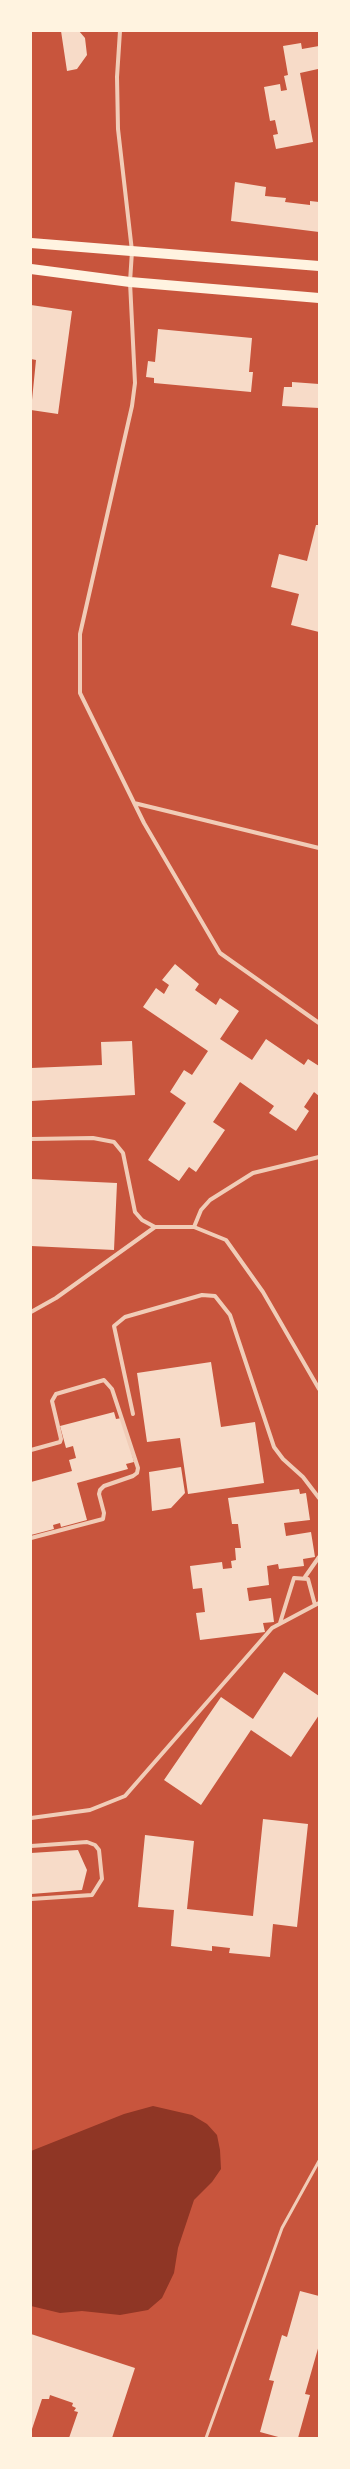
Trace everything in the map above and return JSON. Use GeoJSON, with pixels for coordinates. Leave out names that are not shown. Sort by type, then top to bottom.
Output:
{"type":"FeatureCollection","features":[{"type":"Feature","properties":{"kind":"main road"},"geometry":{"type":"LineString","coordinates":[[31,243],[319,266]]}},
{"type":"Feature","properties":{"kind":"main road"},"geometry":{"type":"LineString","coordinates":[[31,269],[130,282],[319,298]]}},
{"type":"Feature","properties":{"kind":"street"},"geometry":{"type":"LineString","coordinates":[[120,31],[117,77],[118,129],[132,251],[130,282],[135,383],[133,399],[80,634],[80,693],[134,803],[220,953],[319,1023]]}},
{"type":"Feature","properties":{"kind":"street"},"geometry":{"type":"LineString","coordinates":[[134,803],[319,848]]}},
{"type":"Feature","properties":{"kind":"street"},"geometry":{"type":"LineString","coordinates":[[31,1139],[93,1138],[114,1142],[123,1153],[135,1212],[142,1220],[155,1227],[194,1228],[226,1240],[263,1292],[319,1389]]}},
{"type":"Feature","properties":{"kind":"street"},"geometry":{"type":"LineString","coordinates":[[194,1228],[201,1210],[210,1200],[254,1173],[319,1157]]}},
{"type":"Feature","properties":{"kind":"street"},"geometry":{"type":"LineString","coordinates":[[31,1312],[56,1298],[155,1227]]}},
{"type":"Feature","properties":{"kind":"street"},"geometry":{"type":"LineString","coordinates":[[133,1414],[114,1326],[125,1317],[202,1295],[215,1296],[230,1314],[274,1447],[283,1460],[303,1478],[319,1498]]}},
{"type":"Feature","properties":{"kind":"street"},"geometry":{"type":"LineString","coordinates":[[31,1450],[60,1442],[61,1439],[52,1401],[56,1394],[104,1380],[112,1389],[138,1468],[137,1473],[133,1476],[104,1486],[100,1490],[99,1494],[104,1513],[103,1519],[31,1538]]}},
{"type":"Feature","properties":{"kind":"street"},"geometry":{"type":"LineString","coordinates":[[305,1577],[319,1557]]}},
{"type":"Feature","properties":{"kind":"street"},"geometry":{"type":"LineString","coordinates":[[280,1623],[292,1581],[297,1577],[305,1577]]}},
{"type":"Feature","properties":{"kind":"street"},"geometry":{"type":"LineString","coordinates":[[31,1818],[90,1810],[125,1796],[272,1628],[317,1604],[310,1585],[305,1577]]}},
{"type":"Feature","properties":{"kind":"street"},"geometry":{"type":"LineString","coordinates":[[31,1846],[87,1842],[94,1845],[99,1850],[102,1879],[97,1890],[92,1895],[31,1899]]}},
{"type":"Feature","properties":{"kind":"lane"},"geometry":{"type":"LineString","coordinates":[[206,2438],[282,2228],[319,2161]]}},
{"type":"Feature","properties":{"kind":"shaded area"},"geometry":{"type":"Polygon","coordinates":[[[153,2106],[192,2115],[207,2124],[217,2135],[220,2150],[221,2169],[212,2182],[194,2200],[178,2248],[174,2273],[162,2298],[148,2310],[120,2315],[82,2311],[60,2313],[31,2306],[31,2151],[124,2114],[153,2106]]]}},
{"type":"Feature","properties":{"kind":"building"},"geometry":{"type":"Polygon","coordinates":[[[61,31],[79,31],[85,38],[87,55],[77,69],[67,71],[61,31]]]}},
{"type":"Feature","properties":{"kind":"building"},"geometry":{"type":"Polygon","coordinates":[[[301,43],[302,49],[319,46],[319,73],[318,69],[300,73],[313,142],[276,149],[273,135],[278,134],[275,120],[270,121],[264,87],[280,84],[281,91],[287,90],[284,76],[288,75],[283,46],[301,43]]]}},
{"type":"Feature","properties":{"kind":"building"},"geometry":{"type":"Polygon","coordinates":[[[235,182],[266,187],[265,196],[286,198],[285,202],[310,205],[310,201],[319,202],[319,232],[231,221],[235,182]]]}},
{"type":"Feature","properties":{"kind":"building"},"geometry":{"type":"Polygon","coordinates":[[[31,305],[72,311],[58,414],[31,410],[36,360],[31,359],[31,305]]]}},
{"type":"Feature","properties":{"kind":"building"},"geometry":{"type":"Polygon","coordinates":[[[158,329],[252,338],[249,372],[253,372],[251,392],[154,383],[154,378],[146,377],[148,361],[155,362],[158,329]]]}},
{"type":"Feature","properties":{"kind":"building"},"geometry":{"type":"Polygon","coordinates":[[[292,382],[319,384],[319,408],[282,406],[284,387],[292,387],[292,382]]]}},
{"type":"Feature","properties":{"kind":"building"},"geometry":{"type":"Polygon","coordinates":[[[316,525],[319,525],[319,632],[291,625],[299,594],[271,587],[279,554],[307,561],[316,525]]]}},
{"type":"Feature","properties":{"kind":"building"},"geometry":{"type":"Polygon","coordinates":[[[175,964],[199,984],[195,990],[216,1005],[220,998],[239,1011],[220,1039],[252,1060],[266,1039],[304,1065],[308,1059],[319,1066],[319,1096],[314,1092],[304,1107],[309,1111],[296,1131],[269,1113],[274,1106],[240,1082],[213,1122],[225,1130],[196,1172],[189,1167],[179,1181],[148,1160],[186,1103],[170,1092],[184,1070],[192,1075],[208,1051],[143,1007],[156,988],[164,994],[169,985],[162,980],[175,964]]]}},
{"type":"Feature","properties":{"kind":"building"},"geometry":{"type":"Polygon","coordinates":[[[132,1041],[135,1095],[31,1101],[31,1068],[102,1065],[101,1042],[132,1041]]]}},
{"type":"Feature","properties":{"kind":"building"},"geometry":{"type":"Polygon","coordinates":[[[31,1179],[117,1183],[114,1250],[31,1246],[31,1179]]]}},
{"type":"Feature","properties":{"kind":"building"},"geometry":{"type":"Polygon","coordinates":[[[211,1362],[221,1427],[255,1422],[264,1483],[188,1494],[180,1438],[147,1442],[137,1373],[211,1362]]]}},
{"type":"Feature","properties":{"kind":"building"},"geometry":{"type":"Polygon","coordinates":[[[114,1412],[116,1419],[122,1418],[134,1462],[126,1464],[128,1469],[77,1483],[87,1520],[61,1527],[60,1523],[53,1525],[54,1529],[31,1535],[31,1482],[72,1471],[69,1460],[76,1458],[73,1446],[66,1448],[60,1426],[114,1412]]]}},
{"type":"Feature","properties":{"kind":"building"},"geometry":{"type":"Polygon","coordinates":[[[181,1467],[185,1493],[171,1508],[152,1511],[149,1472],[181,1467]]]}},
{"type":"Feature","properties":{"kind":"building"},"geometry":{"type":"Polygon","coordinates":[[[299,1489],[300,1494],[306,1493],[310,1520],[284,1523],[286,1536],[311,1532],[315,1557],[303,1559],[304,1566],[279,1569],[278,1564],[267,1566],[269,1585],[247,1588],[249,1601],[271,1598],[274,1622],[263,1623],[265,1632],[200,1640],[196,1613],[205,1612],[202,1588],[193,1589],[190,1566],[222,1562],[223,1569],[232,1568],[231,1561],[236,1560],[235,1548],[241,1548],[238,1524],[232,1524],[228,1498],[299,1489]]]}},
{"type":"Feature","properties":{"kind":"building"},"geometry":{"type":"Polygon","coordinates":[[[284,1672],[319,1696],[319,1715],[291,1757],[251,1730],[201,1805],[164,1780],[221,1697],[253,1719],[284,1672]]]}},
{"type":"Feature","properties":{"kind":"building"},"geometry":{"type":"Polygon","coordinates":[[[263,1819],[308,1824],[297,1927],[273,1924],[270,1957],[229,1953],[230,1948],[212,1946],[212,1951],[171,1946],[174,1910],[138,1907],[145,1835],[194,1841],[187,1909],[253,1916],[263,1819]]]}},
{"type":"Feature","properties":{"kind":"building"},"geometry":{"type":"Polygon","coordinates":[[[78,1850],[87,1870],[82,1890],[31,1894],[31,1853],[78,1850]]]}},
{"type":"Feature","properties":{"kind":"building"},"geometry":{"type":"Polygon","coordinates":[[[300,2291],[319,2296],[319,2345],[305,2394],[310,2395],[298,2438],[282,2438],[260,2432],[274,2381],[269,2380],[282,2335],[287,2337],[300,2291]]]}},
{"type":"Feature","properties":{"kind":"building"},"geometry":{"type":"Polygon","coordinates":[[[31,2334],[135,2368],[112,2438],[69,2438],[78,2412],[74,2411],[76,2408],[72,2406],[73,2403],[50,2395],[49,2399],[42,2399],[31,2432],[31,2334]]]}}]}
